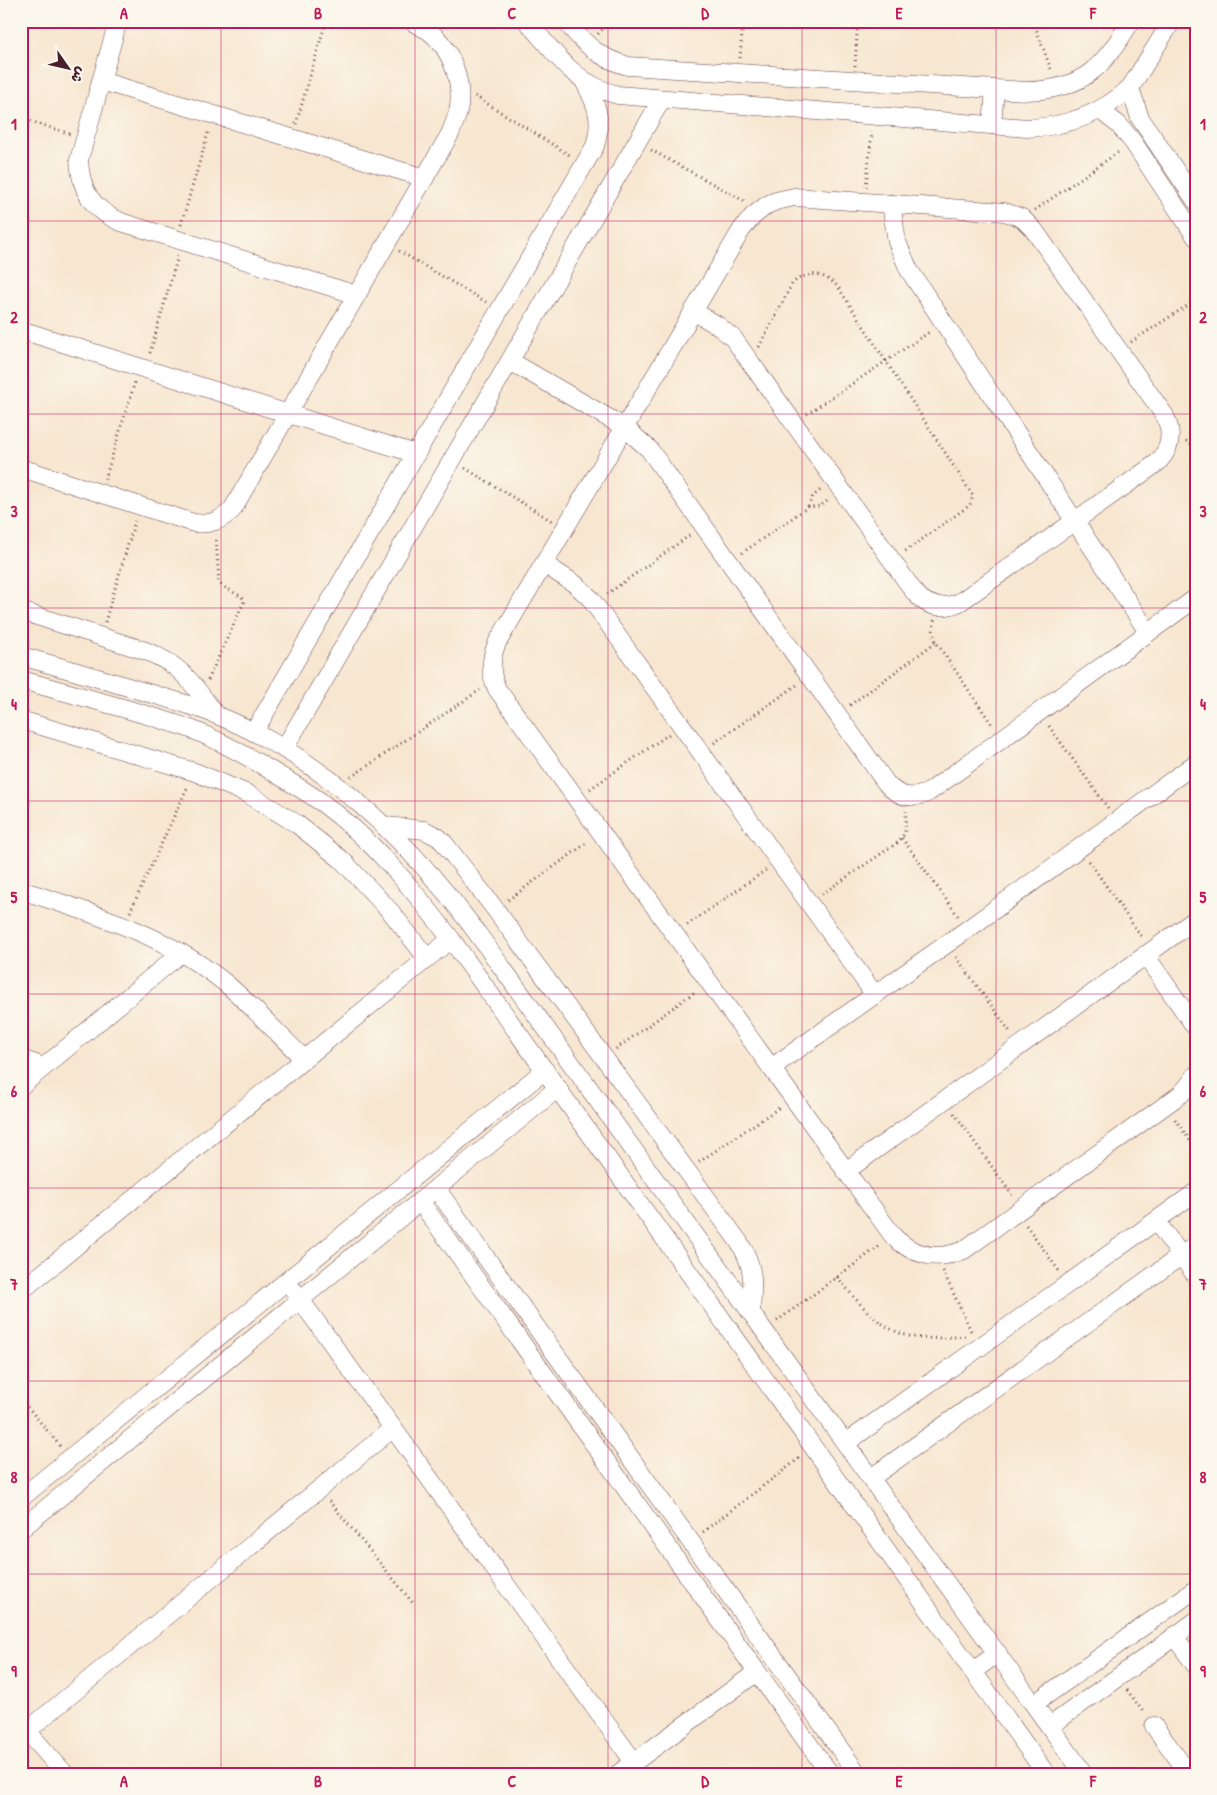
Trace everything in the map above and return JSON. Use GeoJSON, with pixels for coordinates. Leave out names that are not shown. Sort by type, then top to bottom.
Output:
{"type":"FeatureCollection","features":[{"type":"Feature","properties":{"kind":"street"},"geometry":{"type":"LineString","coordinates":[[118,21],[79,160],[80,176],[85,192],[94,205],[106,216],[121,222],[357,295]]}},
{"type":"Feature","properties":{"kind":"street"},"geometry":{"type":"LineString","coordinates":[[21,468],[194,523],[215,522],[224,518],[232,510],[450,134],[458,111],[459,86],[454,66],[444,47],[430,32],[412,21]]}},
{"type":"Feature","properties":{"kind":"street"},"geometry":{"type":"LineString","coordinates":[[527,21],[565,64],[584,81],[606,92],[618,95],[1027,128],[1072,122],[1100,110],[1130,88],[1172,21]]}},
{"type":"Feature","properties":{"kind":"street"},"geometry":{"type":"LineString","coordinates":[[565,21],[587,46],[599,55],[613,62],[628,66],[995,90],[1042,91],[1058,88],[1089,74],[1114,50],[1131,21]]}},
{"type":"Feature","properties":{"kind":"street"},"geometry":{"type":"LineString","coordinates":[[102,81],[425,178]]}},
{"type":"Feature","properties":{"kind":"street"},"geometry":{"type":"LineString","coordinates":[[254,732],[595,146],[599,123],[598,111],[584,81]]}},
{"type":"Feature","properties":{"kind":"street"},"geometry":{"type":"LineString","coordinates":[[1130,88],[1140,118],[1196,201]]}},
{"type":"Feature","properties":{"kind":"street"},"geometry":{"type":"LineString","coordinates":[[992,125],[995,90]]}},
{"type":"Feature","properties":{"kind":"street"},"geometry":{"type":"LineString","coordinates":[[284,749],[662,99]]}},
{"type":"Feature","properties":{"kind":"street"},"geometry":{"type":"LineString","coordinates":[[1100,110],[1119,126],[1133,142],[1196,237]]}},
{"type":"Feature","properties":{"kind":"street"},"geometry":{"type":"LineString","coordinates":[[693,311],[726,331],[733,338],[920,599],[935,606],[952,606],[960,602],[1157,463],[1163,458],[1169,445],[1170,430],[1165,416],[1034,230],[1022,218],[1005,212],[794,197],[776,201],[760,210],[742,229],[693,311],[624,427],[494,650],[491,666],[497,689],[894,1236],[900,1243],[917,1253],[936,1256],[964,1250],[1181,1094],[1196,1075]]}},
{"type":"Feature","properties":{"kind":"street"},"geometry":{"type":"LineString","coordinates":[[891,204],[897,242],[904,261],[1148,632]]}},
{"type":"Feature","properties":{"kind":"street"},"geometry":{"type":"LineString","coordinates":[[21,330],[416,454]]}},
{"type":"Feature","properties":{"kind":"street"},"geometry":{"type":"LineString","coordinates":[[510,361],[624,427],[649,449],[886,783],[898,794],[906,796],[922,795],[929,792],[1196,598]]}},
{"type":"Feature","properties":{"kind":"street"},"geometry":{"type":"LineString","coordinates":[[544,564],[581,588],[594,603],[875,995]]}},
{"type":"Feature","properties":{"kind":"street"},"geometry":{"type":"LineString","coordinates":[[21,611],[101,636],[162,658],[178,668],[216,714]]}},
{"type":"Feature","properties":{"kind":"street"},"geometry":{"type":"LineString","coordinates":[[21,656],[195,707],[216,714],[254,732],[284,749],[338,786],[386,826],[408,848],[449,895],[515,985],[1084,1774]]}},
{"type":"Feature","properties":{"kind":"street"},"geometry":{"type":"LineString","coordinates":[[21,680],[186,728],[231,747],[322,803],[370,844],[409,886],[451,939],[1046,1774]]}},
{"type":"Feature","properties":{"kind":"street"},"geometry":{"type":"LineString","coordinates":[[21,720],[195,772],[248,794],[297,824],[342,860],[391,912],[427,958]]}},
{"type":"Feature","properties":{"kind":"street"},"geometry":{"type":"LineString","coordinates":[[771,1068],[968,929],[1196,763]]}},
{"type":"Feature","properties":{"kind":"street"},"geometry":{"type":"LineString","coordinates":[[386,826],[416,828],[438,837],[495,909],[745,1251],[754,1281],[751,1311]]}},
{"type":"Feature","properties":{"kind":"street"},"geometry":{"type":"LineString","coordinates":[[21,890],[124,924],[181,953],[231,988],[304,1059]]}},
{"type":"Feature","properties":{"kind":"street"},"geometry":{"type":"LineString","coordinates":[[846,1171],[1196,919]]}},
{"type":"Feature","properties":{"kind":"street"},"geometry":{"type":"LineString","coordinates":[[21,1292],[451,939]]}},
{"type":"Feature","properties":{"kind":"street"},"geometry":{"type":"LineString","coordinates":[[21,1086],[181,953]]}},
{"type":"Feature","properties":{"kind":"street"},"geometry":{"type":"LineString","coordinates":[[1148,953],[1196,1028]]}},
{"type":"Feature","properties":{"kind":"street"},"geometry":{"type":"LineString","coordinates":[[494,1000],[515,985]]}},
{"type":"Feature","properties":{"kind":"street"},"geometry":{"type":"LineString","coordinates":[[21,1059],[44,1066]]}},
{"type":"Feature","properties":{"kind":"street"},"geometry":{"type":"LineString","coordinates":[[21,1498],[545,1070]]}},
{"type":"Feature","properties":{"kind":"street"},"geometry":{"type":"LineString","coordinates":[[21,1528],[558,1088]]}},
{"type":"Feature","properties":{"kind":"street"},"geometry":{"type":"LineString","coordinates":[[436,1188],[858,1774]]}},
{"type":"Feature","properties":{"kind":"street"},"geometry":{"type":"LineString","coordinates":[[846,1443],[1196,1192]]}},
{"type":"Feature","properties":{"kind":"street"},"geometry":{"type":"LineString","coordinates":[[420,1202],[830,1774]]}},
{"type":"Feature","properties":{"kind":"street"},"geometry":{"type":"LineString","coordinates":[[1156,1220],[1196,1276]]}},
{"type":"Feature","properties":{"kind":"street"},"geometry":{"type":"LineString","coordinates":[[871,1478],[1196,1245]]}},
{"type":"Feature","properties":{"kind":"street"},"geometry":{"type":"LineString","coordinates":[[287,1281],[634,1762]]}},
{"type":"Feature","properties":{"kind":"street"},"geometry":{"type":"LineString","coordinates":[[65,1774],[24,1733],[393,1428]]}},
{"type":"Feature","properties":{"kind":"street"},"geometry":{"type":"LineString","coordinates":[[1034,1704],[1196,1589]]}},
{"type":"Feature","properties":{"kind":"street"},"geometry":{"type":"LineString","coordinates":[[1050,1726],[1196,1621]]}},
{"type":"Feature","properties":{"kind":"street"},"geometry":{"type":"LineString","coordinates":[[1174,1636],[1196,1666]]}},
{"type":"Feature","properties":{"kind":"street"},"geometry":{"type":"LineString","coordinates":[[973,1671],[998,1653]]}},
{"type":"Feature","properties":{"kind":"street"},"geometry":{"type":"LineString","coordinates":[[618,1774],[757,1672]]}},
{"type":"Feature","properties":{"kind":"street"},"geometry":{"type":"LineString","coordinates":[[1154,1726],[1189,1774]]}},
{"type":"Feature","properties":{"kind":"path"},"geometry":{"type":"LineString","coordinates":[[292,138],[326,21]]}},
{"type":"Feature","properties":{"kind":"path"},"geometry":{"type":"LineString","coordinates":[[739,72],[743,21]]}},
{"type":"Feature","properties":{"kind":"path"},"geometry":{"type":"LineString","coordinates":[[854,80],[858,21]]}},
{"type":"Feature","properties":{"kind":"path"},"geometry":{"type":"LineString","coordinates":[[1032,21],[1058,88]]}},
{"type":"Feature","properties":{"kind":"path"},"geometry":{"type":"LineString","coordinates":[[459,86],[584,164]]}},
{"type":"Feature","properties":{"kind":"path"},"geometry":{"type":"LineString","coordinates":[[101,493],[142,368],[180,240],[213,115]]}},
{"type":"Feature","properties":{"kind":"path"},"geometry":{"type":"LineString","coordinates":[[865,202],[874,116]]}},
{"type":"Feature","properties":{"kind":"path"},"geometry":{"type":"LineString","coordinates":[[21,118],[85,138]]}},
{"type":"Feature","properties":{"kind":"path"},"geometry":{"type":"LineString","coordinates":[[637,142],[760,210]]}},
{"type":"Feature","properties":{"kind":"path"},"geometry":{"type":"LineString","coordinates":[[1022,218],[1133,142]]}},
{"type":"Feature","properties":{"kind":"path"},"geometry":{"type":"LineString","coordinates":[[387,244],[500,310]]}},
{"type":"Feature","properties":{"kind":"path"},"geometry":{"type":"LineString","coordinates":[[751,363],[792,284],[799,277],[807,274],[824,276],[838,288],[973,496],[970,505],[892,560]]}},
{"type":"Feature","properties":{"kind":"path"},"geometry":{"type":"LineString","coordinates":[[1118,350],[1196,300]]}},
{"type":"Feature","properties":{"kind":"path"},"geometry":{"type":"LineString","coordinates":[[794,423],[944,323]]}},
{"type":"Feature","properties":{"kind":"path"},"geometry":{"type":"LineString","coordinates":[[452,460],[565,528]]}},
{"type":"Feature","properties":{"kind":"path"},"geometry":{"type":"LineString","coordinates":[[808,507],[813,496],[839,486]]}},
{"type":"Feature","properties":{"kind":"path"},"geometry":{"type":"LineString","coordinates":[[729,562],[808,507],[820,506],[839,486]]}},
{"type":"Feature","properties":{"kind":"path"},"geometry":{"type":"LineString","coordinates":[[101,636],[140,506]]}},
{"type":"Feature","properties":{"kind":"path"},"geometry":{"type":"LineString","coordinates":[[201,695],[244,602],[242,598],[222,586],[219,582],[215,522]]}},
{"type":"Feature","properties":{"kind":"path"},"geometry":{"type":"LineString","coordinates":[[594,603],[703,525]]}},
{"type":"Feature","properties":{"kind":"path"},"geometry":{"type":"LineString","coordinates":[[935,606],[933,632],[936,642],[1001,739]]}},
{"type":"Feature","properties":{"kind":"path"},"geometry":{"type":"LineString","coordinates":[[837,714],[936,642]]}},
{"type":"Feature","properties":{"kind":"path"},"geometry":{"type":"LineString","coordinates":[[701,752],[810,677]]}},
{"type":"Feature","properties":{"kind":"path"},"geometry":{"type":"LineString","coordinates":[[338,786],[494,682]]}},
{"type":"Feature","properties":{"kind":"path"},"geometry":{"type":"LineString","coordinates":[[1039,712],[1117,820]]}},
{"type":"Feature","properties":{"kind":"path"},"geometry":{"type":"LineString","coordinates":[[576,799],[681,724]]}},
{"type":"Feature","properties":{"kind":"path"},"geometry":{"type":"LineString","coordinates":[[124,924],[195,772]]}},
{"type":"Feature","properties":{"kind":"path"},"geometry":{"type":"LineString","coordinates":[[809,903],[902,838],[906,828],[906,796]]}},
{"type":"Feature","properties":{"kind":"path"},"geometry":{"type":"LineString","coordinates":[[495,909],[601,833]]}},
{"type":"Feature","properties":{"kind":"path"},"geometry":{"type":"LineString","coordinates":[[902,838],[968,929]]}},
{"type":"Feature","properties":{"kind":"path"},"geometry":{"type":"LineString","coordinates":[[1079,848],[1148,953]]}},
{"type":"Feature","properties":{"kind":"path"},"geometry":{"type":"LineString","coordinates":[[674,934],[779,861]]}},
{"type":"Feature","properties":{"kind":"path"},"geometry":{"type":"LineString","coordinates":[[947,944],[1020,1045]]}},
{"type":"Feature","properties":{"kind":"path"},"geometry":{"type":"LineString","coordinates":[[603,1058],[709,982]]}},
{"type":"Feature","properties":{"kind":"path"},"geometry":{"type":"LineString","coordinates":[[687,1170],[793,1098]]}},
{"type":"Feature","properties":{"kind":"path"},"geometry":{"type":"LineString","coordinates":[[944,1100],[1068,1284]]}},
{"type":"Feature","properties":{"kind":"path"},"geometry":{"type":"LineString","coordinates":[[1165,1105],[1196,1149]]}},
{"type":"Feature","properties":{"kind":"path"},"geometry":{"type":"LineString","coordinates":[[764,1330],[894,1236]]}},
{"type":"Feature","properties":{"kind":"path"},"geometry":{"type":"LineString","coordinates":[[837,1277],[875,1320],[898,1333],[923,1338],[973,1335],[936,1256]]}},
{"type":"Feature","properties":{"kind":"path"},"geometry":{"type":"LineString","coordinates":[[21,1399],[70,1458]]}},
{"type":"Feature","properties":{"kind":"path"},"geometry":{"type":"LineString","coordinates":[[690,1541],[813,1447]]}},
{"type":"Feature","properties":{"kind":"path"},"geometry":{"type":"LineString","coordinates":[[319,1489],[412,1603]]}},
{"type":"Feature","properties":{"kind":"path"},"geometry":{"type":"LineString","coordinates":[[1118,1677],[1154,1726]]}}]}
